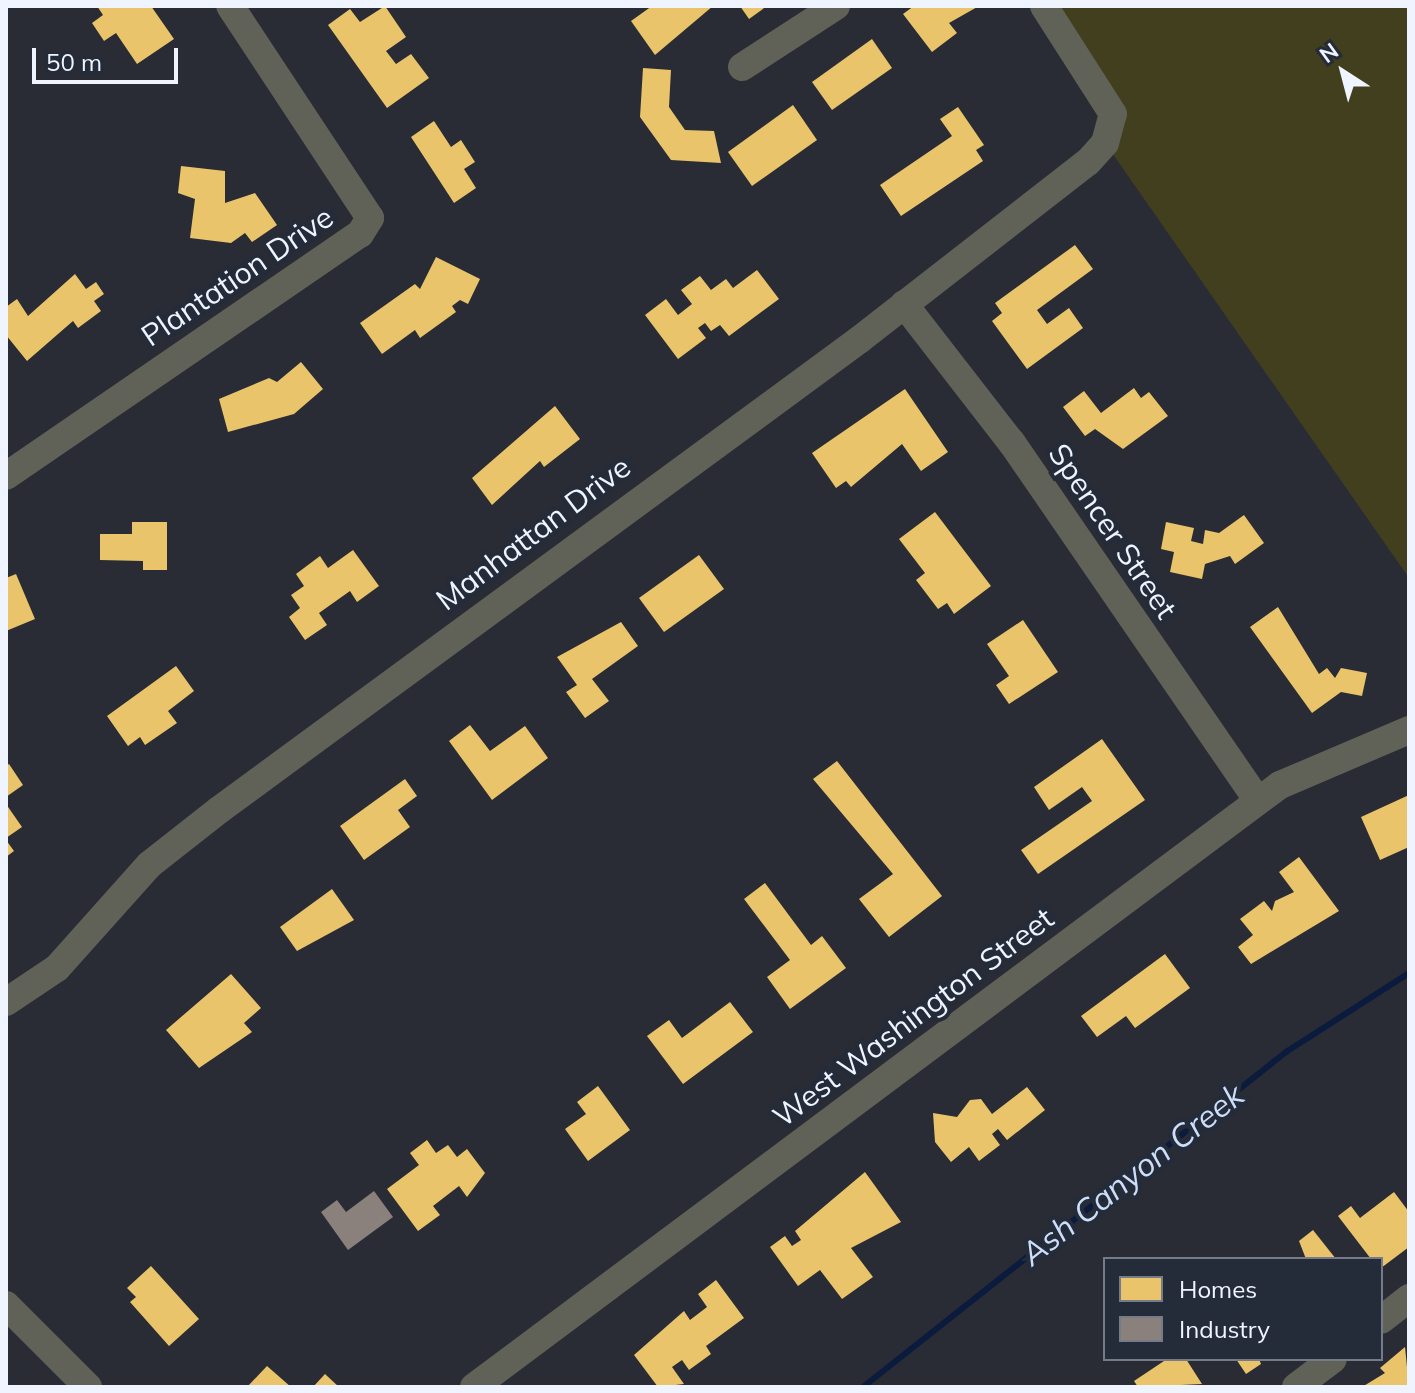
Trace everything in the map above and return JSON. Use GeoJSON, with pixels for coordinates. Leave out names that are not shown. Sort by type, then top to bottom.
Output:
{"type":"FeatureCollection","features":[{"type":"Feature","properties":{"kind":"street","name":"Plantation Drive"},"geometry":{"type":"LineString","coordinates":[[6,476],[360,234],[370,218],[230,6]]}},
{"type":"Feature","properties":{"kind":"street"},"geometry":{"type":"LineString","coordinates":[[742,67],[836,6]]}},
{"type":"Feature","properties":{"kind":"street","name":"Manhattan Drive"},"geometry":{"type":"LineString","coordinates":[[6,1002],[57,968],[149,865],[904,304],[1088,162],[1111,131],[1102,89],[1044,6]]}},
{"type":"Feature","properties":{"kind":"street","name":"Spencer Street"},"geometry":{"type":"LineString","coordinates":[[904,304],[1012,443],[1258,801]]}},
{"type":"Feature","properties":{"kind":"street","name":"West Washington Street"},"geometry":{"type":"LineString","coordinates":[[474,1387],[1258,801],[1409,730]]}},
{"type":"Feature","properties":{"kind":"street"},"geometry":{"type":"LineString","coordinates":[[1383,1318],[1409,1298]]}},
{"type":"Feature","properties":{"kind":"street"},"geometry":{"type":"LineString","coordinates":[[6,1305],[88,1387]]}},
{"type":"Feature","properties":{"kind":"street"},"geometry":{"type":"LineString","coordinates":[[1296,1387],[1330,1361]]}},
{"type":"Feature","properties":{"kind":"shaded area"},"geometry":{"type":"Polygon","coordinates":[[[1061,6],[1409,6],[1409,578],[1105,143],[1102,89],[1061,6]]]}},
{"type":"Feature","properties":{"kind":"building: Homes"},"geometry":{"type":"Polygon","coordinates":[[[97,6],[151,6],[174,39],[137,64],[116,33],[104,41],[92,23],[103,15],[97,6]]]}},
{"type":"Feature","properties":{"kind":"building: Homes"},"geometry":{"type":"Polygon","coordinates":[[[385,6],[406,37],[386,51],[396,64],[411,54],[429,78],[387,108],[328,25],[350,9],[360,22],[385,6]]]}},
{"type":"Feature","properties":{"kind":"building: Homes"},"geometry":{"type":"Polygon","coordinates":[[[652,6],[713,6],[655,55],[631,21],[652,6]]]}},
{"type":"Feature","properties":{"kind":"building: Homes"},"geometry":{"type":"Polygon","coordinates":[[[740,6],[767,6],[749,19],[740,6]]]}},
{"type":"Feature","properties":{"kind":"building: Homes"},"geometry":{"type":"Polygon","coordinates":[[[914,6],[979,6],[949,23],[957,33],[932,52],[903,14],[914,6]]]}},
{"type":"Feature","properties":{"kind":"building: Homes"},"geometry":{"type":"Polygon","coordinates":[[[872,39],[892,68],[832,110],[812,82],[872,39]]]}},
{"type":"Feature","properties":{"kind":"building: Homes"},"geometry":{"type":"Polygon","coordinates":[[[643,68],[671,70],[669,107],[685,130],[714,131],[721,163],[671,160],[640,117],[643,68]]]}},
{"type":"Feature","properties":{"kind":"building: Homes"},"geometry":{"type":"Polygon","coordinates":[[[793,105],[817,140],[752,186],[728,152],[793,105]]]}},
{"type":"Feature","properties":{"kind":"building: Homes"},"geometry":{"type":"Polygon","coordinates":[[[958,107],[984,145],[976,150],[983,161],[901,216],[880,185],[952,136],[940,119],[958,107]]]}},
{"type":"Feature","properties":{"kind":"building: Homes"},"geometry":{"type":"Polygon","coordinates":[[[434,121],[451,147],[461,140],[475,162],[464,169],[476,188],[454,203],[411,137],[434,121]]]}},
{"type":"Feature","properties":{"kind":"building: Homes"},"geometry":{"type":"Polygon","coordinates":[[[181,166],[225,171],[225,203],[255,193],[277,225],[252,242],[245,233],[231,243],[190,238],[195,199],[178,193],[181,166]]]}},
{"type":"Feature","properties":{"kind":"building: Homes"},"geometry":{"type":"Polygon","coordinates":[[[1075,245],[1093,269],[1037,310],[1047,324],[1069,308],[1083,328],[1027,369],[992,321],[1002,313],[995,303],[1075,245]]]}},
{"type":"Feature","properties":{"kind":"building: Homes"},"geometry":{"type":"Polygon","coordinates":[[[436,257],[480,279],[468,304],[460,300],[452,306],[456,312],[420,338],[415,330],[382,354],[360,323],[415,284],[420,289],[436,257]]]}},
{"type":"Feature","properties":{"kind":"building: Homes"},"geometry":{"type":"Polygon","coordinates":[[[757,270],[779,299],[729,336],[720,325],[711,331],[705,323],[698,328],[706,338],[678,359],[645,315],[666,299],[678,315],[692,304],[681,290],[700,276],[711,290],[726,279],[733,288],[757,270]]]}},
{"type":"Feature","properties":{"kind":"building: Homes"},"geometry":{"type":"Polygon","coordinates":[[[75,274],[86,289],[96,282],[104,294],[94,301],[101,311],[78,328],[73,321],[27,361],[6,335],[6,307],[17,299],[28,316],[75,274]]]}},
{"type":"Feature","properties":{"kind":"building: Homes"},"geometry":{"type":"Polygon","coordinates":[[[301,362],[323,389],[294,414],[228,432],[219,399],[269,378],[277,382],[301,362]]]}},
{"type":"Feature","properties":{"kind":"building: Homes"},"geometry":{"type":"Polygon","coordinates":[[[1134,388],[1141,398],[1149,392],[1168,416],[1123,449],[1095,429],[1085,436],[1063,407],[1084,391],[1101,413],[1134,388]]]}},
{"type":"Feature","properties":{"kind":"building: Homes"},"geometry":{"type":"Polygon","coordinates":[[[905,389],[948,452],[921,471],[902,444],[851,487],[846,481],[836,488],[812,453],[905,389]]]}},
{"type":"Feature","properties":{"kind":"building: Homes"},"geometry":{"type":"Polygon","coordinates":[[[555,406],[580,439],[544,467],[540,461],[492,505],[472,478],[555,406]]]}},
{"type":"Feature","properties":{"kind":"building: Homes"},"geometry":{"type":"Polygon","coordinates":[[[935,512],[991,586],[954,614],[947,603],[938,609],[916,580],[925,573],[899,539],[935,512]]]}},
{"type":"Feature","properties":{"kind":"building: Homes"},"geometry":{"type":"Polygon","coordinates":[[[1244,515],[1264,543],[1235,564],[1230,556],[1205,564],[1202,579],[1170,572],[1174,552],[1161,549],[1166,522],[1194,528],[1191,541],[1203,544],[1205,530],[1219,533],[1244,515]]]}},
{"type":"Feature","properties":{"kind":"building: Homes"},"geometry":{"type":"Polygon","coordinates":[[[132,522],[167,522],[167,570],[143,570],[143,561],[100,560],[100,534],[132,534],[132,522]]]}},
{"type":"Feature","properties":{"kind":"building: Homes"},"geometry":{"type":"Polygon","coordinates":[[[353,550],[379,586],[357,602],[350,591],[319,613],[327,625],[305,640],[289,617],[300,608],[291,595],[304,586],[296,574],[320,556],[328,568],[353,550]]]}},
{"type":"Feature","properties":{"kind":"building: Homes"},"geometry":{"type":"Polygon","coordinates":[[[699,555],[724,589],[664,632],[639,598],[699,555]]]}},
{"type":"Feature","properties":{"kind":"building: Homes"},"geometry":{"type":"Polygon","coordinates":[[[16,574],[35,619],[6,631],[6,578],[16,574]]]}},
{"type":"Feature","properties":{"kind":"building: Homes"},"geometry":{"type":"Polygon","coordinates":[[[1278,607],[1319,674],[1327,668],[1335,678],[1341,668],[1367,673],[1362,696],[1341,692],[1312,713],[1250,627],[1278,607]]]}},
{"type":"Feature","properties":{"kind":"building: Homes"},"geometry":{"type":"Polygon","coordinates":[[[1023,620],[1058,672],[1009,704],[996,685],[1009,676],[987,644],[1023,620]]]}},
{"type":"Feature","properties":{"kind":"building: Homes"},"geometry":{"type":"Polygon","coordinates":[[[621,622],[638,646],[592,679],[609,701],[585,718],[566,692],[577,685],[557,657],[621,622]]]}},
{"type":"Feature","properties":{"kind":"building: Homes"},"geometry":{"type":"Polygon","coordinates":[[[176,666],[194,691],[168,711],[177,723],[145,745],[140,737],[128,746],[107,716],[176,666]]]}},
{"type":"Feature","properties":{"kind":"building: Homes"},"geometry":{"type":"Polygon","coordinates":[[[470,725],[490,751],[525,726],[548,758],[492,800],[449,741],[470,725]]]}},
{"type":"Feature","properties":{"kind":"building: Homes"},"geometry":{"type":"Polygon","coordinates":[[[1102,739],[1145,800],[1038,874],[1021,850],[1092,801],[1082,787],[1049,810],[1034,787],[1102,739]]]}},
{"type":"Feature","properties":{"kind":"building: Homes"},"geometry":{"type":"Polygon","coordinates":[[[837,761],[942,896],[889,937],[859,899],[893,874],[813,779],[837,761]]]}},
{"type":"Feature","properties":{"kind":"building: Homes"},"geometry":{"type":"Polygon","coordinates":[[[9,764],[23,785],[6,797],[6,766],[9,764]]]}},
{"type":"Feature","properties":{"kind":"building: Homes"},"geometry":{"type":"Polygon","coordinates":[[[405,779],[417,796],[398,810],[410,827],[364,860],[340,826],[405,779]]]}},
{"type":"Feature","properties":{"kind":"building: Homes"},"geometry":{"type":"Polygon","coordinates":[[[1409,795],[1409,847],[1380,860],[1361,817],[1409,795]]]}},
{"type":"Feature","properties":{"kind":"building: Homes"},"geometry":{"type":"Polygon","coordinates":[[[6,804],[22,827],[6,838],[6,804]]]}},
{"type":"Feature","properties":{"kind":"building: Homes"},"geometry":{"type":"Polygon","coordinates":[[[6,840],[14,851],[6,857],[6,840]]]}},
{"type":"Feature","properties":{"kind":"building: Homes"},"geometry":{"type":"Polygon","coordinates":[[[1299,857],[1339,911],[1251,964],[1238,947],[1253,935],[1240,919],[1264,901],[1272,911],[1275,901],[1294,892],[1279,872],[1299,857]]]}},
{"type":"Feature","properties":{"kind":"building: Homes"},"geometry":{"type":"Polygon","coordinates":[[[765,883],[811,945],[822,936],[846,968],[790,1009],[767,977],[790,960],[744,899],[765,883]]]}},
{"type":"Feature","properties":{"kind":"building: Homes"},"geometry":{"type":"Polygon","coordinates":[[[332,889],[354,920],[297,951],[280,927],[332,889]]]}},
{"type":"Feature","properties":{"kind":"building: Homes"},"geometry":{"type":"Polygon","coordinates":[[[1165,954],[1190,988],[1135,1028],[1126,1016],[1097,1037],[1081,1016],[1165,954]]]}},
{"type":"Feature","properties":{"kind":"building: Homes"},"geometry":{"type":"Polygon","coordinates":[[[231,974],[261,1008],[244,1023],[252,1032],[199,1068],[166,1030],[231,974]]]}},
{"type":"Feature","properties":{"kind":"building: Homes"},"geometry":{"type":"Polygon","coordinates":[[[730,1002],[753,1032],[683,1084],[647,1036],[669,1020],[682,1038],[730,1002]]]}},
{"type":"Feature","properties":{"kind":"building: Homes"},"geometry":{"type":"Polygon","coordinates":[[[598,1086],[630,1130],[588,1161],[565,1129],[586,1114],[577,1102],[598,1086]]]}},
{"type":"Feature","properties":{"kind":"building: Homes"},"geometry":{"type":"Polygon","coordinates":[[[1027,1087],[1045,1110],[1007,1140],[998,1129],[992,1134],[1000,1145],[979,1161],[969,1147],[951,1162],[935,1142],[933,1113],[957,1117],[970,1100],[981,1099],[992,1114],[1027,1087]]]}},
{"type":"Feature","properties":{"kind":"building: Homes"},"geometry":{"type":"Polygon","coordinates":[[[427,1140],[436,1153],[448,1145],[457,1157],[467,1149],[485,1173],[467,1197],[459,1186],[433,1206],[440,1215],[418,1231],[387,1189],[419,1165],[410,1153],[427,1140]]]}},
{"type":"Feature","properties":{"kind":"building: Homes"},"geometry":{"type":"Polygon","coordinates":[[[865,1172],[901,1222],[851,1248],[873,1277],[842,1299],[820,1270],[798,1286],[770,1247],[785,1236],[792,1246],[801,1240],[795,1231],[865,1172]]]}},
{"type":"Feature","properties":{"kind":"building: Homes"},"geometry":{"type":"Polygon","coordinates":[[[1394,1192],[1409,1212],[1409,1247],[1383,1266],[1383,1257],[1369,1257],[1338,1216],[1351,1206],[1360,1218],[1394,1192]]]}},
{"type":"Feature","properties":{"kind":"building: Homes"},"geometry":{"type":"Polygon","coordinates":[[[1313,1230],[1334,1257],[1305,1257],[1299,1241],[1313,1230]]]}},
{"type":"Feature","properties":{"kind":"building: Homes"},"geometry":{"type":"Polygon","coordinates":[[[151,1266],[199,1319],[169,1346],[130,1302],[136,1297],[127,1288],[151,1266]]]}},
{"type":"Feature","properties":{"kind":"building: Homes"},"geometry":{"type":"Polygon","coordinates":[[[716,1280],[744,1318],[706,1346],[711,1354],[689,1370],[682,1360],[672,1367],[684,1384],[658,1387],[634,1355],[684,1311],[690,1320],[707,1307],[698,1294],[716,1280]]]}},
{"type":"Feature","properties":{"kind":"building: Homes"},"geometry":{"type":"Polygon","coordinates":[[[1405,1347],[1409,1387],[1362,1387],[1385,1373],[1380,1368],[1405,1347]]]}},
{"type":"Feature","properties":{"kind":"building: Homes"},"geometry":{"type":"Polygon","coordinates":[[[1164,1361],[1187,1361],[1202,1384],[1138,1387],[1134,1381],[1164,1361]]]}},
{"type":"Feature","properties":{"kind":"building: Homes"},"geometry":{"type":"Polygon","coordinates":[[[1237,1361],[1260,1361],[1261,1364],[1246,1374],[1237,1361]]]}},
{"type":"Feature","properties":{"kind":"building: Homes"},"geometry":{"type":"Polygon","coordinates":[[[267,1366],[291,1387],[247,1387],[267,1366]]]}},
{"type":"Feature","properties":{"kind":"building: Homes"},"geometry":{"type":"Polygon","coordinates":[[[325,1374],[339,1387],[313,1387],[325,1374]]]}},
{"type":"Feature","properties":{"kind":"building: Industry"},"geometry":{"type":"Polygon","coordinates":[[[374,1191],[393,1217],[348,1250],[321,1212],[337,1200],[346,1212],[374,1191]]]}},
{"type":"Feature","properties":{"kind":"waterway","name":"Ash Canyon Creek"},"geometry":{"type":"LineString","coordinates":[[863,1387],[1286,1052],[1409,973]]}}]}
